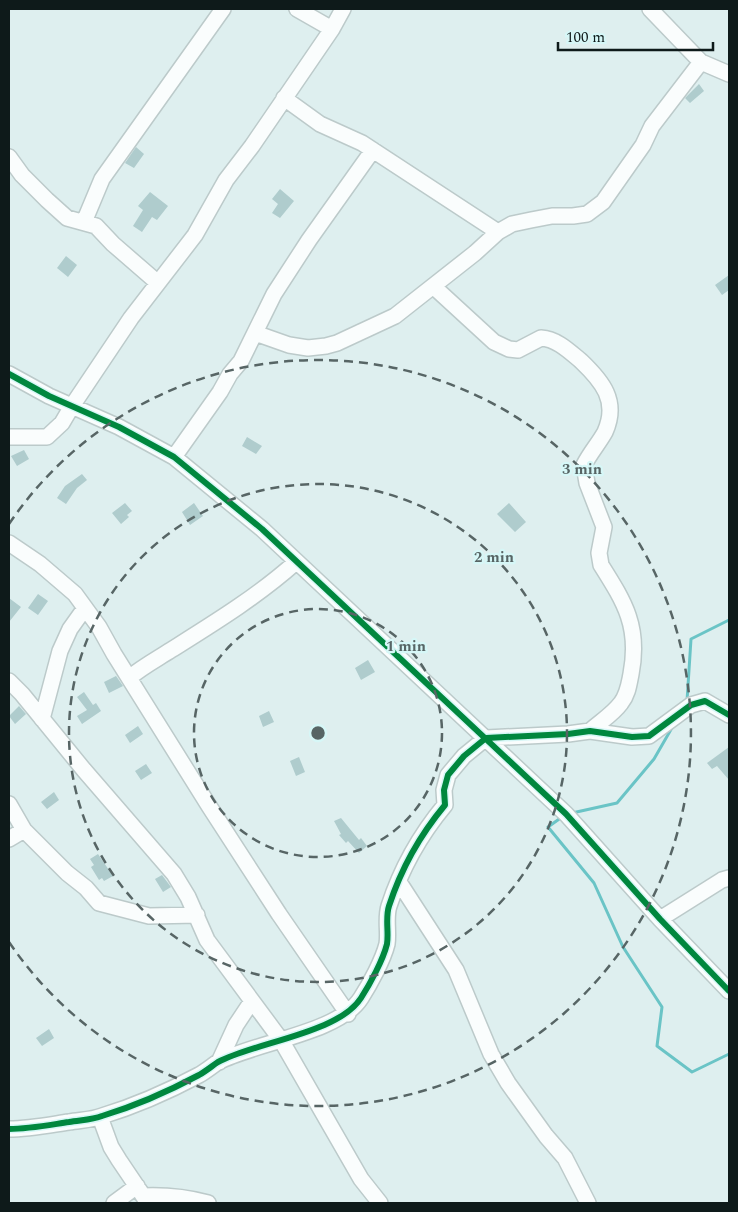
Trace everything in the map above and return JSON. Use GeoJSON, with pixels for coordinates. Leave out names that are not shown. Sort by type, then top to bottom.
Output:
{"type":"FeatureCollection","features":[{"type":"Feature","properties":{"kind":"street"},"geometry":{"type":"LineString","coordinates":[[84,222],[102,179],[223,9]]}},
{"type":"Feature","properties":{"kind":"street"},"geometry":{"type":"LineString","coordinates":[[297,9],[332,29]]}},
{"type":"Feature","properties":{"kind":"street"},"geometry":{"type":"LineString","coordinates":[[9,437],[47,437],[62,423],[131,318],[195,234],[226,180],[252,146],[332,29],[343,9]]}},
{"type":"Feature","properties":{"kind":"street"},"geometry":{"type":"LineString","coordinates":[[650,9],[701,62],[729,74]]}},
{"type":"Feature","properties":{"kind":"street"},"geometry":{"type":"LineString","coordinates":[[255,333],[289,345],[308,348],[326,346],[358,334],[395,316],[475,253],[498,232],[512,224],[552,216],[587,214],[596,209],[643,145],[652,126],[701,62]]}},
{"type":"Feature","properties":{"kind":"street"},"geometry":{"type":"LineString","coordinates":[[284,98],[320,124],[362,143],[498,232]]}},
{"type":"Feature","properties":{"kind":"street"},"geometry":{"type":"LineString","coordinates":[[174,457],[220,392],[230,374],[241,361],[274,294],[299,255],[373,150]]}},
{"type":"Feature","properties":{"kind":"street"},"geometry":{"type":"LineString","coordinates":[[9,158],[46,200],[67,218],[96,226],[113,244],[158,283]]}},
{"type":"Feature","properties":{"kind":"street"},"geometry":{"type":"LineString","coordinates":[[433,286],[494,342],[518,350],[541,338],[557,342],[586,366],[607,390],[610,405],[607,426],[584,465],[588,483],[604,527],[599,558],[601,565],[626,606],[634,639],[634,654],[627,693],[622,702],[590,732]]}},
{"type":"Feature","properties":{"kind":"street"},"geometry":{"type":"LineString","coordinates":[[9,374],[49,396],[119,427],[174,457],[262,529],[566,814],[660,919],[729,991]]}},
{"type":"Feature","properties":{"kind":"street"},"geometry":{"type":"LineString","coordinates":[[9,544],[40,564],[75,594],[99,627],[129,678],[279,914],[348,1014]]}},
{"type":"Feature","properties":{"kind":"street"},"geometry":{"type":"LineString","coordinates":[[129,678],[144,666],[273,583],[296,562]]}},
{"type":"Feature","properties":{"kind":"street"},"geometry":{"type":"LineString","coordinates":[[42,719],[60,651],[70,629],[85,608]]}},
{"type":"Feature","properties":{"kind":"street"},"geometry":{"type":"LineString","coordinates":[[9,681],[174,874],[188,897],[207,940],[281,1040],[361,1179],[380,1203]]}},
{"type":"Feature","properties":{"kind":"street"},"geometry":{"type":"LineString","coordinates":[[9,1129],[24,1129],[100,1117],[162,1093],[201,1074],[218,1062],[258,1046],[329,1023],[348,1014],[360,1000],[386,946],[388,908],[420,836],[445,805],[444,790],[448,775],[464,756],[486,738],[590,732],[632,737],[649,736],[692,705],[705,701],[729,715]]}},
{"type":"Feature","properties":{"kind":"street"},"geometry":{"type":"LineString","coordinates":[[9,804],[24,830],[67,873],[86,888],[98,903],[149,916],[197,915]]}},
{"type":"Feature","properties":{"kind":"street"},"geometry":{"type":"LineString","coordinates":[[9,839],[24,830]]}},
{"type":"Feature","properties":{"kind":"street"},"geometry":{"type":"LineString","coordinates":[[660,919],[722,880],[729,878]]}},
{"type":"Feature","properties":{"kind":"street"},"geometry":{"type":"LineString","coordinates":[[399,882],[456,970],[491,1054],[508,1083],[546,1136],[565,1158],[588,1203]]}},
{"type":"Feature","properties":{"kind":"street"},"geometry":{"type":"LineString","coordinates":[[218,1062],[236,1024],[252,1001]]}},
{"type":"Feature","properties":{"kind":"street"},"geometry":{"type":"LineString","coordinates":[[100,1117],[111,1147],[142,1195]]}},
{"type":"Feature","properties":{"kind":"street"},"geometry":{"type":"LineString","coordinates":[[114,1203],[142,1195],[190,1198],[208,1203]]}},
{"type":"Feature","properties":{"kind":"building"},"geometry":{"type":"Polygon","coordinates":[[[699,84],[704,91],[690,103],[685,98],[699,84]]]}},
{"type":"Feature","properties":{"kind":"building"},"geometry":{"type":"Polygon","coordinates":[[[136,147],[144,154],[134,168],[125,163],[136,147]]]}},
{"type":"Feature","properties":{"kind":"building"},"geometry":{"type":"Polygon","coordinates":[[[280,189],[294,201],[280,218],[272,213],[278,204],[272,199],[280,189]]]}},
{"type":"Feature","properties":{"kind":"building"},"geometry":{"type":"Polygon","coordinates":[[[150,192],[168,206],[157,220],[152,217],[142,232],[133,226],[143,210],[138,206],[150,192]]]}},
{"type":"Feature","properties":{"kind":"building"},"geometry":{"type":"Polygon","coordinates":[[[66,256],[77,265],[68,277],[57,268],[66,256]]]}},
{"type":"Feature","properties":{"kind":"building"},"geometry":{"type":"Polygon","coordinates":[[[729,275],[729,290],[722,295],[715,285],[729,275]]]}},
{"type":"Feature","properties":{"kind":"building"},"geometry":{"type":"Polygon","coordinates":[[[247,437],[262,446],[256,454],[242,446],[247,437]]]}},
{"type":"Feature","properties":{"kind":"building"},"geometry":{"type":"Polygon","coordinates":[[[24,450],[29,459],[17,466],[11,456],[24,450]]]}},
{"type":"Feature","properties":{"kind":"building"},"geometry":{"type":"Polygon","coordinates":[[[82,474],[87,480],[77,488],[66,504],[57,498],[65,486],[82,474]]]}},
{"type":"Feature","properties":{"kind":"building"},"geometry":{"type":"Polygon","coordinates":[[[125,503],[132,511],[127,515],[129,517],[121,524],[112,513],[125,503]]]}},
{"type":"Feature","properties":{"kind":"building"},"geometry":{"type":"Polygon","coordinates":[[[194,503],[203,516],[190,525],[182,512],[194,503]]]}},
{"type":"Feature","properties":{"kind":"building"},"geometry":{"type":"Polygon","coordinates":[[[509,503],[526,522],[515,532],[497,514],[509,503]]]}},
{"type":"Feature","properties":{"kind":"building"},"geometry":{"type":"Polygon","coordinates":[[[38,594],[48,601],[38,615],[28,608],[38,594]]]}},
{"type":"Feature","properties":{"kind":"building"},"geometry":{"type":"Polygon","coordinates":[[[9,598],[21,607],[9,622],[9,598]]]}},
{"type":"Feature","properties":{"kind":"building"},"geometry":{"type":"Polygon","coordinates":[[[368,660],[375,672],[361,680],[355,668],[368,660]]]}},
{"type":"Feature","properties":{"kind":"building"},"geometry":{"type":"Polygon","coordinates":[[[116,676],[123,686],[109,693],[104,682],[116,676]]]}},
{"type":"Feature","properties":{"kind":"building"},"geometry":{"type":"Polygon","coordinates":[[[84,692],[93,705],[96,703],[101,711],[82,724],[77,716],[87,710],[77,697],[84,692]]]}},
{"type":"Feature","properties":{"kind":"building"},"geometry":{"type":"Polygon","coordinates":[[[19,706],[26,714],[15,724],[9,716],[19,706]]]}},
{"type":"Feature","properties":{"kind":"building"},"geometry":{"type":"Polygon","coordinates":[[[269,711],[274,722],[263,727],[259,716],[269,711]]]}},
{"type":"Feature","properties":{"kind":"building"},"geometry":{"type":"Polygon","coordinates":[[[138,726],[143,734],[130,743],[125,735],[138,726]]]}},
{"type":"Feature","properties":{"kind":"building"},"geometry":{"type":"Polygon","coordinates":[[[729,747],[729,780],[717,766],[712,769],[707,763],[729,747]]]}},
{"type":"Feature","properties":{"kind":"building"},"geometry":{"type":"Polygon","coordinates":[[[299,757],[305,772],[296,776],[290,761],[299,757]]]}},
{"type":"Feature","properties":{"kind":"building"},"geometry":{"type":"Polygon","coordinates":[[[146,764],[152,773],[141,780],[135,771],[146,764]]]}},
{"type":"Feature","properties":{"kind":"building"},"geometry":{"type":"Polygon","coordinates":[[[54,792],[59,800],[47,809],[41,802],[54,792]]]}},
{"type":"Feature","properties":{"kind":"building"},"geometry":{"type":"Polygon","coordinates":[[[341,818],[359,840],[361,838],[367,846],[359,853],[348,841],[346,843],[339,835],[341,834],[334,821],[341,818]]]}},
{"type":"Feature","properties":{"kind":"building"},"geometry":{"type":"Polygon","coordinates":[[[98,854],[113,876],[104,881],[102,878],[99,880],[91,867],[94,865],[90,859],[98,854]]]}},
{"type":"Feature","properties":{"kind":"building"},"geometry":{"type":"Polygon","coordinates":[[[162,875],[171,887],[163,892],[155,879],[162,875]]]}},
{"type":"Feature","properties":{"kind":"building"},"geometry":{"type":"Polygon","coordinates":[[[49,1029],[54,1038],[42,1046],[36,1038],[49,1029]]]}},
{"type":"Feature","properties":{"kind":"waterway"},"geometry":{"type":"LineString","coordinates":[[687,701],[691,639],[729,620]]}},
{"type":"Feature","properties":{"kind":"waterway"},"geometry":{"type":"LineString","coordinates":[[572,813],[617,803],[654,759],[673,726]]}},
{"type":"Feature","properties":{"kind":"waterway"},"geometry":{"type":"LineString","coordinates":[[562,817],[548,827],[594,883],[623,947],[662,1007],[657,1046],[692,1072],[729,1054]]}},
{"type":"Feature","properties":{"kind":"cycle path"},"geometry":{"type":"LineString","coordinates":[[9,374],[49,396],[119,427],[174,457],[262,529],[566,814],[660,919],[729,991]]}},
{"type":"Feature","properties":{"kind":"cycle path"},"geometry":{"type":"LineString","coordinates":[[9,1129],[32,1128],[90,1119],[114,1112],[176,1087],[218,1062],[234,1055],[296,1036],[335,1020],[350,1010],[365,992],[383,957],[388,935],[388,911],[394,892],[412,853],[427,828],[445,805],[444,790],[448,775],[464,756],[486,738],[568,734],[590,731],[632,737],[649,736],[691,705],[705,701],[729,715]]}}]}
